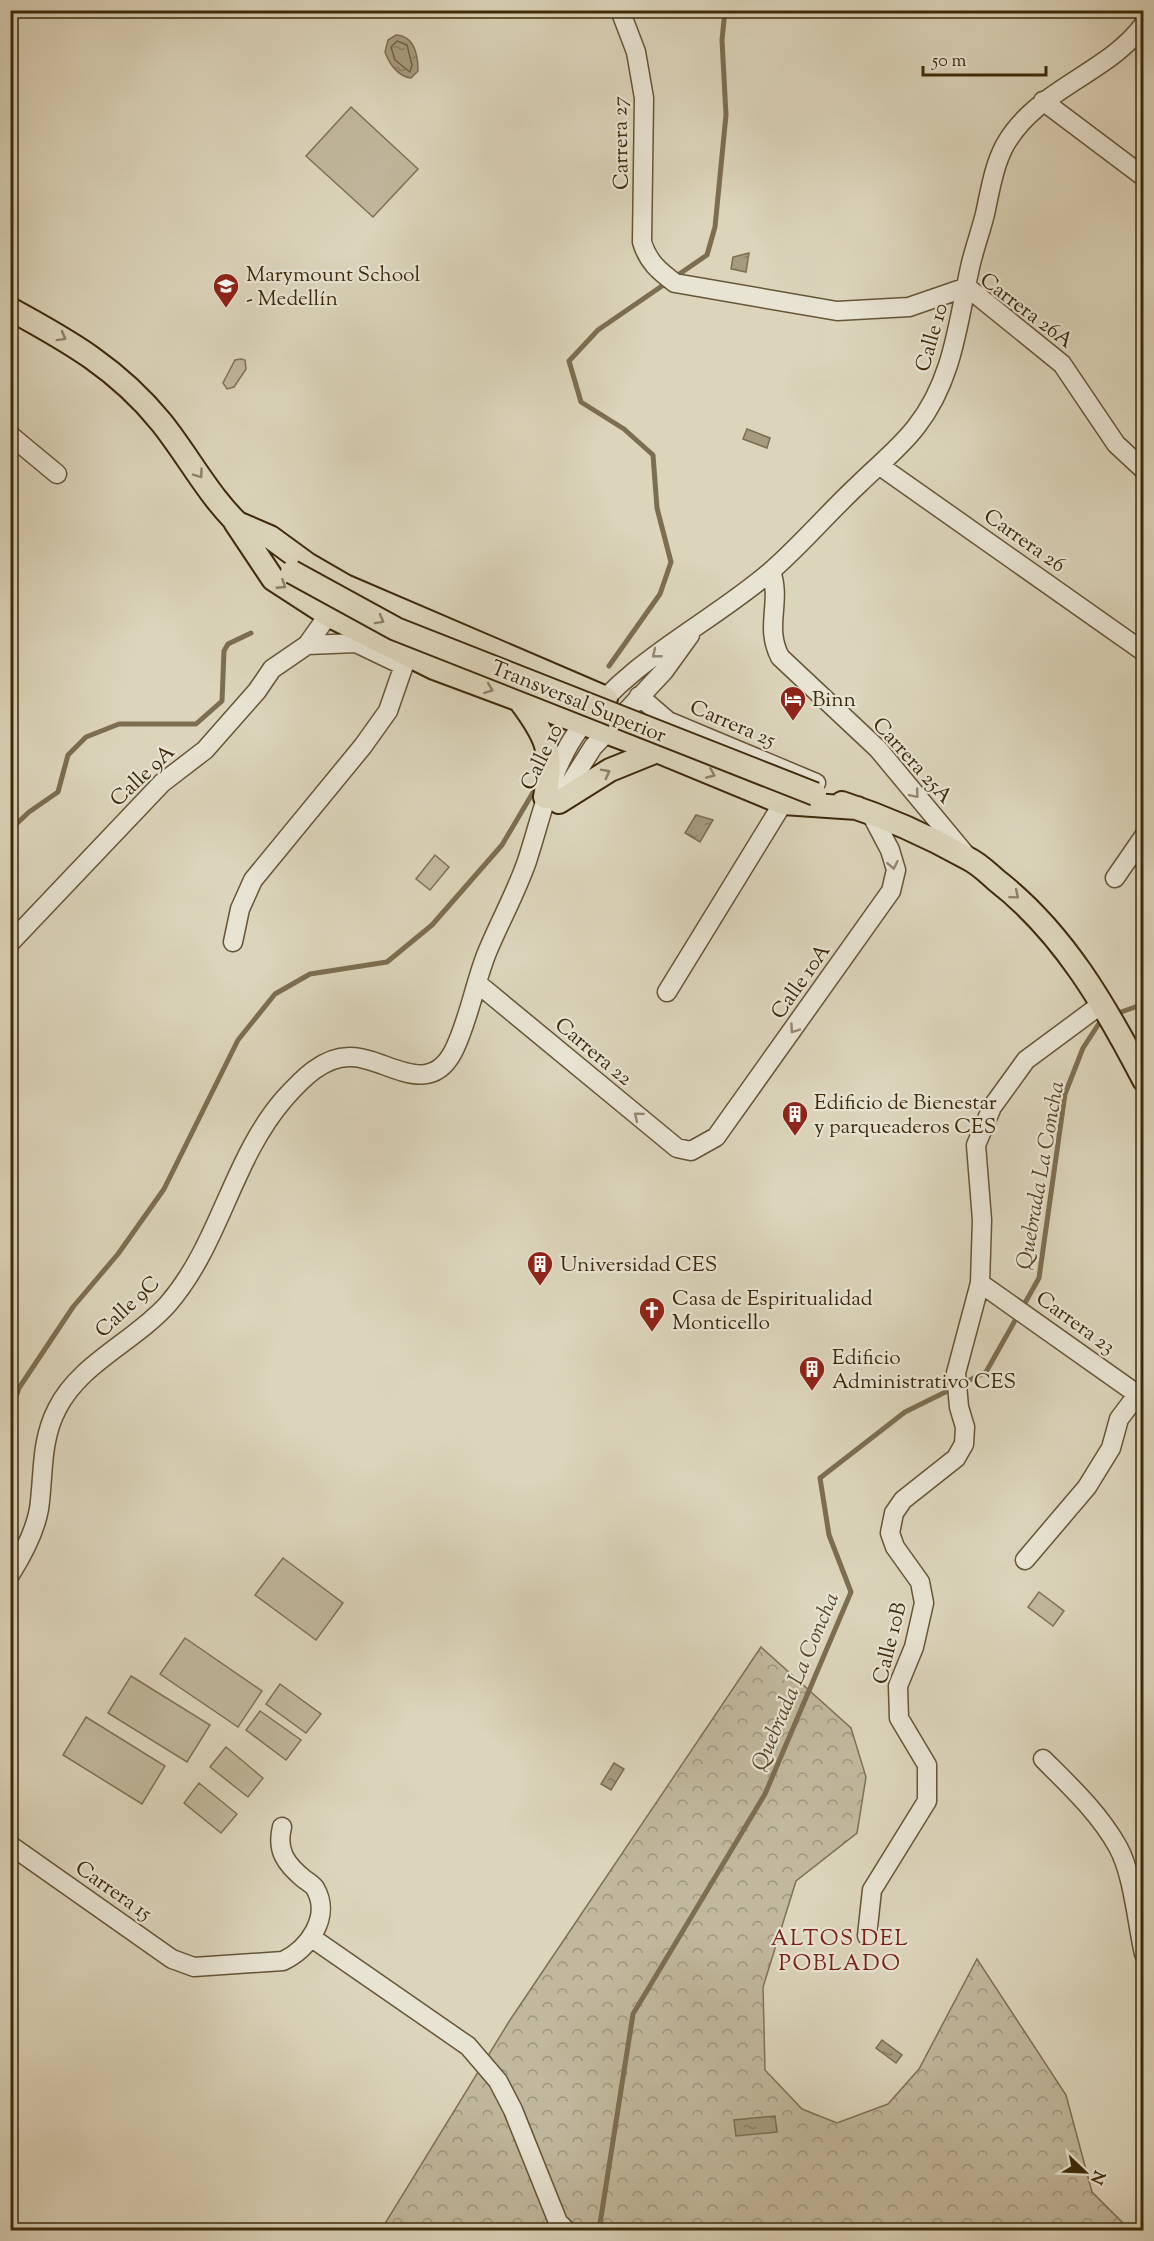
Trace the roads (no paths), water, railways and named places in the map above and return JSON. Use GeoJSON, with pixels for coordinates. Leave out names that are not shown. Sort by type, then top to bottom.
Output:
{"type":"FeatureCollection","features":[{"type":"Feature","properties":{"kind":"main road","name":"Transversal Superior"},"geometry":{"type":"LineString","coordinates":[[10,309],[78,346],[136,396],[160,421],[235,522],[292,572],[396,629],[816,788],[969,858],[1021,899],[1062,945],[1108,1013],[1143,1080]]}},
{"type":"Feature","properties":{"kind":"main road"},"geometry":{"type":"LineString","coordinates":[[235,522],[270,537],[307,564],[345,586],[414,644],[434,669],[657,751],[783,803],[864,810]]}},
{"type":"Feature","properties":{"kind":"main road"},"geometry":{"type":"LineString","coordinates":[[235,522],[273,579],[330,616],[414,644],[473,643],[606,698]]}},
{"type":"Feature","properties":{"kind":"main road"},"geometry":{"type":"LineString","coordinates":[[520,701],[540,728],[547,744],[552,800],[610,770],[657,751]]}},
{"type":"Feature","properties":{"kind":"street","name":"Carrera 27"},"geometry":{"type":"LineString","coordinates":[[620,10],[636,52],[644,98],[642,242],[646,258],[668,278]]}},
{"type":"Feature","properties":{"kind":"street","name":"Calle 10"},"geometry":{"type":"LineString","coordinates":[[334,1059],[353,1056],[405,1074],[426,1075],[442,1067],[453,1052],[477,982],[582,724],[606,698],[660,650],[771,571],[880,466],[917,426],[939,391],[958,334],[994,173],[1005,146],[1028,114],[1043,101],[1112,54],[1136,35],[1143,24]]}},
{"type":"Feature","properties":{"kind":"street"},"geometry":{"type":"LineString","coordinates":[[1043,101],[1143,177]]}},
{"type":"Feature","properties":{"kind":"street","name":"Carrera 26A"},"geometry":{"type":"LineString","coordinates":[[668,278],[837,311],[909,307],[967,287],[1062,364],[1116,444],[1143,470]]}},
{"type":"Feature","properties":{"kind":"street"},"geometry":{"type":"LineString","coordinates":[[10,435],[57,474]]}},
{"type":"Feature","properties":{"kind":"street","name":"Carrera 26"},"geometry":{"type":"LineString","coordinates":[[880,466],[1143,652]]}},
{"type":"Feature","properties":{"kind":"street","name":"Carrera 25A"},"geometry":{"type":"LineString","coordinates":[[771,571],[776,587],[776,602],[771,617],[772,642],[780,657],[878,749],[969,858]]}},
{"type":"Feature","properties":{"kind":"street","name":"Calle 9A"},"geometry":{"type":"LineString","coordinates":[[10,943],[162,783],[205,750],[257,692],[272,669],[306,645],[330,616],[345,586]]}},
{"type":"Feature","properties":{"kind":"street","name":"Calle 10"},"geometry":{"type":"LineString","coordinates":[[552,800],[605,732],[664,671],[695,627]]}},
{"type":"Feature","properties":{"kind":"street"},"geometry":{"type":"LineString","coordinates":[[233,942],[240,909],[253,880],[363,746],[388,711],[414,644],[306,645]]}},
{"type":"Feature","properties":{"kind":"street","name":"Carrera 25"},"geometry":{"type":"LineString","coordinates":[[639,696],[668,721],[816,788]]}},
{"type":"Feature","properties":{"kind":"street"},"geometry":{"type":"LineString","coordinates":[[748,789],[769,821]]}},
{"type":"Feature","properties":{"kind":"street"},"geometry":{"type":"LineString","coordinates":[[667,992],[769,821],[783,803]]}},
{"type":"Feature","properties":{"kind":"street","name":"Calle 10A"},"geometry":{"type":"LineString","coordinates":[[684,1152],[691,1151],[716,1137],[891,891],[896,870],[890,850],[864,810]]}},
{"type":"Feature","properties":{"kind":"street"},"geometry":{"type":"LineString","coordinates":[[1115,878],[1143,837]]}},
{"type":"Feature","properties":{"kind":"street","name":"Carrera 22"},"geometry":{"type":"LineString","coordinates":[[477,982],[677,1149],[684,1152]]}},
{"type":"Feature","properties":{"kind":"street","name":"Calle 10B"},"geometry":{"type":"LineString","coordinates":[[867,1936],[872,1890],[920,1816],[927,1801],[929,1784],[927,1765],[899,1718],[898,1686],[914,1647],[924,1603],[920,1582],[895,1547],[890,1533],[894,1513],[903,1500],[956,1458],[964,1444],[965,1427],[959,1407],[956,1373],[980,1283],[982,1220],[976,1145],[992,1107],[1026,1060],[1108,1013]]}},
{"type":"Feature","properties":{"kind":"street","name":"Calle 9C"},"geometry":{"type":"LineString","coordinates":[[10,1575],[20,1559],[39,1514],[42,1460],[47,1433],[58,1407],[74,1383],[151,1321],[168,1303],[202,1252],[242,1164],[281,1102],[310,1072],[334,1059]]}},
{"type":"Feature","properties":{"kind":"street","name":"Carrera 23"},"geometry":{"type":"LineString","coordinates":[[980,1283],[1020,1309],[1140,1397]]}},
{"type":"Feature","properties":{"kind":"street"},"geometry":{"type":"LineString","coordinates":[[1025,1560],[1087,1487],[1111,1448],[1119,1419],[1140,1397]]}},
{"type":"Feature","properties":{"kind":"street"},"geometry":{"type":"LineString","coordinates":[[1043,1759],[1083,1800],[1119,1848],[1129,1882],[1143,1954]]}},
{"type":"Feature","properties":{"kind":"street"},"geometry":{"type":"LineString","coordinates":[[282,1827],[279,1839],[280,1853],[290,1868],[315,1888],[320,1906],[318,1925],[312,1938],[468,2046],[498,2080],[562,2226]]}},
{"type":"Feature","properties":{"kind":"street","name":"Carrera 15"},"geometry":{"type":"LineString","coordinates":[[10,1845],[172,1959],[194,1966],[283,1961],[296,1955],[312,1938]]}},
{"type":"Feature","properties":{"kind":"water"},"geometry":{"type":"Polygon","coordinates":[[[396,35],[407,39],[414,47],[418,71],[411,78],[395,69],[385,52],[388,40],[396,35]]]}},
{"type":"Feature","properties":{"kind":"water"},"geometry":{"type":"Polygon","coordinates":[[[749,253],[746,272],[731,269],[733,257],[749,253]]]}},
{"type":"Feature","properties":{"kind":"water"},"geometry":{"type":"Polygon","coordinates":[[[747,429],[770,438],[767,448],[743,439],[747,429]]]}},
{"type":"Feature","properties":{"kind":"water"},"geometry":{"type":"Polygon","coordinates":[[[696,815],[713,820],[700,842],[685,833],[696,815]]]}},
{"type":"Feature","properties":{"kind":"water"},"geometry":{"type":"Polygon","coordinates":[[[614,1763],[624,1769],[611,1790],[601,1784],[614,1763]]]}},
{"type":"Feature","properties":{"kind":"water"},"geometry":{"type":"Polygon","coordinates":[[[882,2040],[902,2055],[896,2063],[876,2048],[882,2040]]]}},
{"type":"Feature","properties":{"kind":"water"},"geometry":{"type":"Polygon","coordinates":[[[775,2116],[777,2132],[736,2136],[734,2120],[775,2116]]]}},
{"type":"Feature","properties":{"kind":"waterway"},"geometry":{"type":"LineString","coordinates":[[609,666],[660,594],[671,562],[657,508],[653,455],[624,429],[581,402],[569,361],[598,330],[707,255],[715,227],[726,115],[722,40],[725,10]]}},
{"type":"Feature","properties":{"kind":"waterway"},"geometry":{"type":"LineString","coordinates":[[10,830],[29,812],[58,792],[68,755],[86,737],[119,724],[196,724],[222,701],[224,651],[228,644],[251,633]]}},
{"type":"Feature","properties":{"kind":"waterway"},"geometry":{"type":"LineString","coordinates":[[10,1414],[19,1388],[73,1307],[118,1254],[164,1189],[238,1040],[275,994],[310,974],[387,962],[432,925],[502,845],[538,784]]}},
{"type":"Feature","properties":{"kind":"waterway","name":"Quebrada La Concha"},"geometry":{"type":"LineString","coordinates":[[1121,1012],[1144,1004]]}},
{"type":"Feature","properties":{"kind":"waterway","name":"Quebrada La Concha"},"geometry":{"type":"LineString","coordinates":[[599,2230],[633,2014],[765,1794],[851,1592],[829,1535],[820,1478],[905,1412],[986,1372],[1039,1278],[1065,1094],[1083,1048],[1100,1022],[1104,1020]]}},
{"type":"Feature","properties":{"kind":"place","name":"Marymount School - Medellín"},"geometry":{"type":"Point","coordinates":[226,309]}},
{"type":"Feature","properties":{"kind":"place","name":"Binn"},"geometry":{"type":"Point","coordinates":[793,722]}},
{"type":"Feature","properties":{"kind":"place","name":"Edificio de Bienestar y parqueaderos CES"},"geometry":{"type":"Point","coordinates":[795,1137]}},
{"type":"Feature","properties":{"kind":"place","name":"Universidad CES"},"geometry":{"type":"Point","coordinates":[540,1287]}},
{"type":"Feature","properties":{"kind":"place","name":"Casa de Espiritualidad Monticello"},"geometry":{"type":"Point","coordinates":[652,1333]}},
{"type":"Feature","properties":{"kind":"place","name":"Edificio Administrativo CES"},"geometry":{"type":"Point","coordinates":[812,1392]}},
{"type":"Feature","properties":{"kind":"district","name":"ALTOS DEL POBLADO"},"geometry":{"type":"Point","coordinates":[840,1950]}}]}
